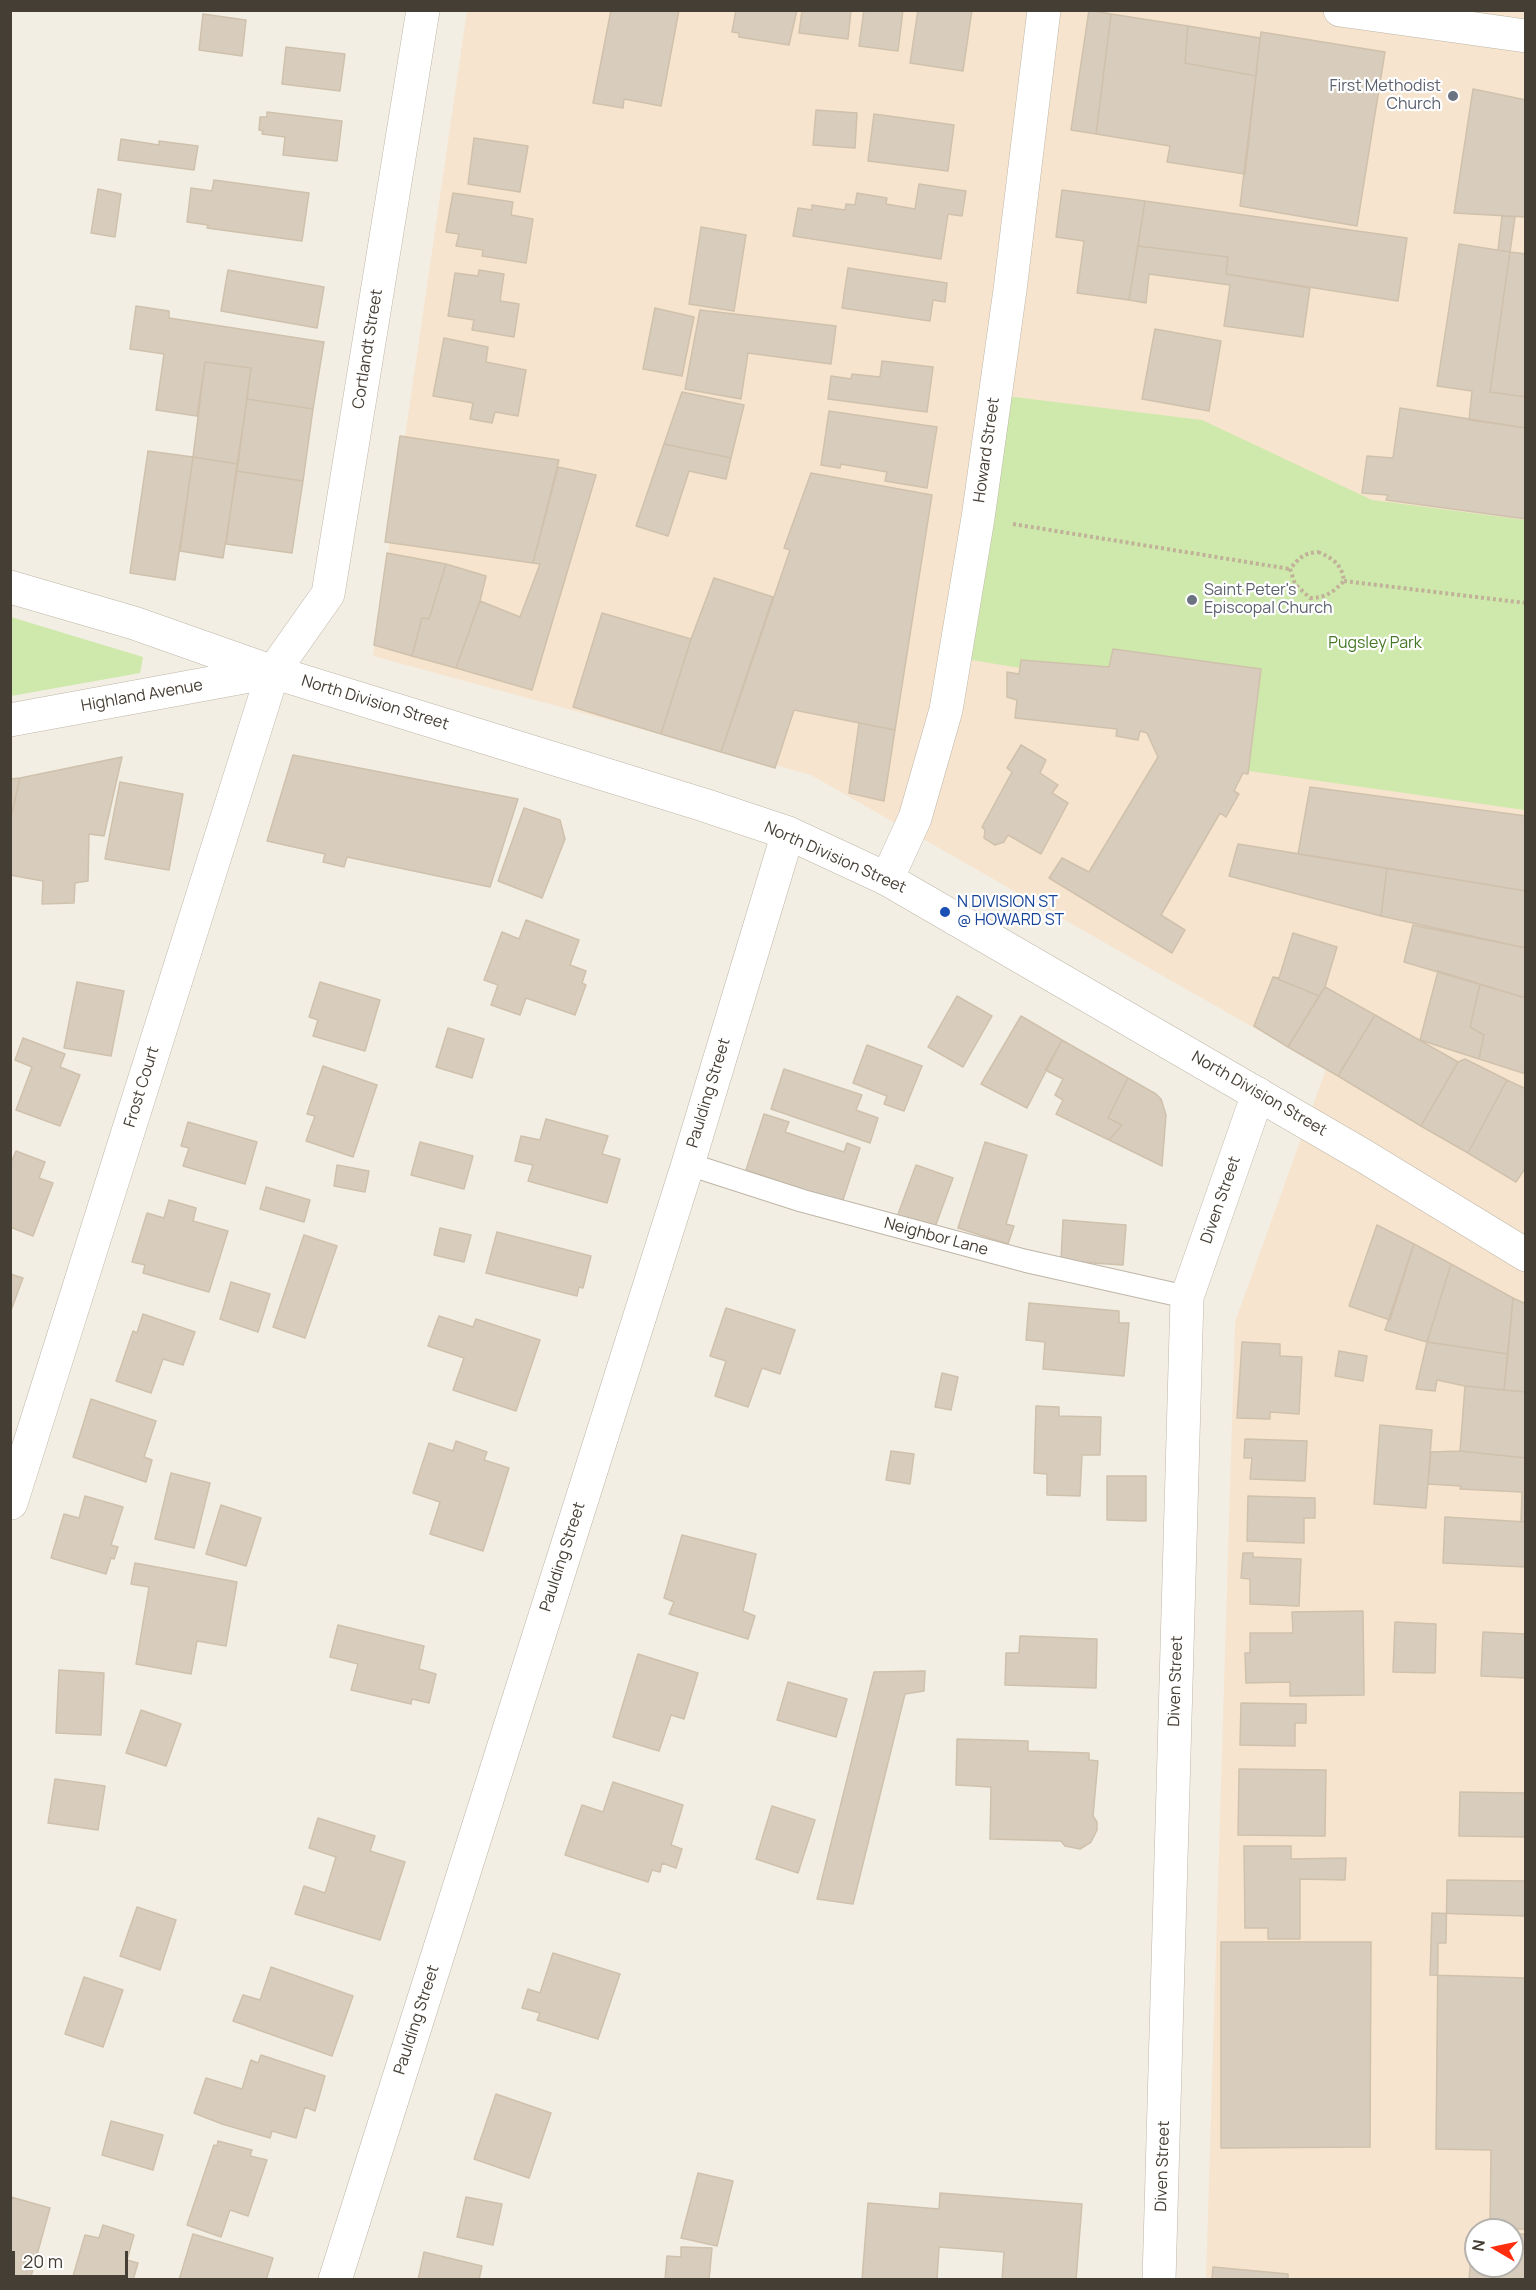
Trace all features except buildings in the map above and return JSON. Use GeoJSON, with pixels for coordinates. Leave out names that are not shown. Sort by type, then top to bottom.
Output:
{"type":"FeatureCollection","features":[{"type":"Feature","properties":{"kind":"street","name":"Cortlandt Street"},"geometry":{"type":"LineString","coordinates":[[273,672],[328,594],[423,10]]}},
{"type":"Feature","properties":{"kind":"street","name":"Howard Street"},"geometry":{"type":"LineString","coordinates":[[887,879],[915,818],[945,710],[978,518],[1010,290],[1044,10]]}},
{"type":"Feature","properties":{"kind":"street"},"geometry":{"type":"LineString","coordinates":[[1340,10],[1526,36]]}},
{"type":"Feature","properties":{"kind":"street","name":"North Division Street"},"geometry":{"type":"LineString","coordinates":[[10,587],[134,623],[273,672],[693,801],[788,833],[887,879],[1364,1156],[1511,1233],[1526,1255]]}},
{"type":"Feature","properties":{"kind":"street","name":"Highland Avenue"},"geometry":{"type":"LineString","coordinates":[[10,720],[273,672]]}},
{"type":"Feature","properties":{"kind":"street","name":"Frost Court"},"geometry":{"type":"LineString","coordinates":[[11,1503],[273,672]]}},
{"type":"Feature","properties":{"kind":"street","name":"Paulding Street"},"geometry":{"type":"LineString","coordinates":[[335,2280],[688,1164],[788,833]]}},
{"type":"Feature","properties":{"kind":"street","name":"Diven Street"},"geometry":{"type":"LineString","coordinates":[[1159,2280],[1187,1297],[1258,1094]]}},
{"type":"Feature","properties":{"kind":"lane","name":"Neighbor Lane"},"geometry":{"type":"LineString","coordinates":[[688,1164],[802,1201],[1026,1261],[1187,1297]]}},
{"type":"Feature","properties":{"kind":"path"},"geometry":{"type":"LineString","coordinates":[[978,518],[1290,569]]}},
{"type":"Feature","properties":{"kind":"path"},"geometry":{"type":"LineString","coordinates":[[1290,569],[1300,557],[1318,552],[1328,556],[1342,569],[1344,581]]}},
{"type":"Feature","properties":{"kind":"path"},"geometry":{"type":"LineString","coordinates":[[1290,569],[1294,584],[1310,598],[1322,598],[1334,592],[1344,581]]}},
{"type":"Feature","properties":{"kind":"path"},"geometry":{"type":"LineString","coordinates":[[1344,581],[1526,603]]}},
{"type":"Feature","properties":{"kind":"shaded area"},"geometry":{"type":"Polygon","coordinates":[[[467,11],[1525,11],[1525,2279],[1206,2279],[1235,1322],[1326,1069],[811,775],[373,656],[467,11]]]}},
{"type":"Feature","properties":{"kind":"green space","name":"Pugsley Park"},"geometry":{"type":"Polygon","coordinates":[[[1006,396],[1202,420],[1372,500],[1525,520],[1525,810],[1228,768],[1228,702],[953,657],[1006,396]]]}},
{"type":"Feature","properties":{"kind":"green space"},"geometry":{"type":"Polygon","coordinates":[[[11,617],[143,657],[140,673],[11,696],[11,617]]]}},
{"type":"Feature","properties":{"kind":"place","name":"First Methodist Church"},"geometry":{"type":"Point","coordinates":[1453,96]}},
{"type":"Feature","properties":{"kind":"place","name":"Saint Peter's Episcopal Church"},"geometry":{"type":"Point","coordinates":[1192,600]}},
{"type":"Feature","properties":{"kind":"place","name":"N DIVISION ST @ HOWARD ST"},"geometry":{"type":"Point","coordinates":[945,912]}}]}
